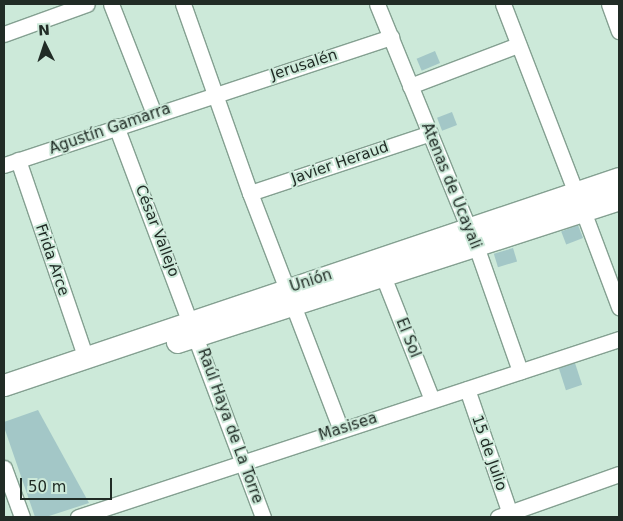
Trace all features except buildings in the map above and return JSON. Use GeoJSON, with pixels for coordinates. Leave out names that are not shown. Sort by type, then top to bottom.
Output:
{"type":"FeatureCollection","features":[{"type":"Feature","properties":{"kind":"main road","name":"Unión"},"geometry":{"type":"LineString","coordinates":[[4,386],[86,359],[290,298],[580,202],[619,178]]}},
{"type":"Feature","properties":{"kind":"main road","name":"Unión"},"geometry":{"type":"LineString","coordinates":[[580,202],[619,199]]}},
{"type":"Feature","properties":{"kind":"main road","name":"Unión"},"geometry":{"type":"LineString","coordinates":[[290,298],[383,276],[473,238]]}},
{"type":"Feature","properties":{"kind":"main road","name":"Unión"},"geometry":{"type":"LineString","coordinates":[[4,400],[194,328]]}},
{"type":"Feature","properties":{"kind":"street"},"geometry":{"type":"LineString","coordinates":[[4,34],[87,4]]}},
{"type":"Feature","properties":{"kind":"street"},"geometry":{"type":"LineString","coordinates":[[111,4],[154,114]]}},
{"type":"Feature","properties":{"kind":"street"},"geometry":{"type":"LineString","coordinates":[[183,4],[217,93],[250,193],[340,428]]}},
{"type":"Feature","properties":{"kind":"street","name":"Atenas de Ucayali"},"geometry":{"type":"LineString","coordinates":[[377,4],[473,238],[520,371]]}},
{"type":"Feature","properties":{"kind":"street"},"geometry":{"type":"LineString","coordinates":[[503,4],[619,307]]}},
{"type":"Feature","properties":{"kind":"street"},"geometry":{"type":"LineString","coordinates":[[609,4],[619,31]]}},
{"type":"Feature","properties":{"kind":"street","name":"Jerusalén"},"geometry":{"type":"LineString","coordinates":[[217,93],[391,37]]}},
{"type":"Feature","properties":{"kind":"street"},"geometry":{"type":"LineString","coordinates":[[410,86],[518,44]]}},
{"type":"Feature","properties":{"kind":"street","name":"Agustín Gamarra"},"geometry":{"type":"LineString","coordinates":[[11,163],[217,93]]}},
{"type":"Feature","properties":{"kind":"street","name":"César Vallejo"},"geometry":{"type":"LineString","coordinates":[[116,126],[194,328]]}},
{"type":"Feature","properties":{"kind":"street","name":"Javier Heraud"},"geometry":{"type":"LineString","coordinates":[[250,193],[430,133]]}},
{"type":"Feature","properties":{"kind":"street","name":"Frida Arce"},"geometry":{"type":"LineString","coordinates":[[11,163],[86,359]]}},
{"type":"Feature","properties":{"kind":"street","name":"El Sol"},"geometry":{"type":"LineString","coordinates":[[383,276],[432,400]]}},
{"type":"Feature","properties":{"kind":"street","name":"Raúl Haya de La Torre"},"geometry":{"type":"LineString","coordinates":[[194,328],[263,517]]}},
{"type":"Feature","properties":{"kind":"street","name":"Masisea"},"geometry":{"type":"LineString","coordinates":[[78,517],[243,464],[340,428],[618,342]]}},
{"type":"Feature","properties":{"kind":"street","name":"15 de Julio"},"geometry":{"type":"LineString","coordinates":[[467,390],[506,516]]}},
{"type":"Feature","properties":{"kind":"street"},"geometry":{"type":"LineString","coordinates":[[4,468],[22,517]]}},
{"type":"Feature","properties":{"kind":"street"},"geometry":{"type":"LineString","coordinates":[[506,516],[619,474]]}}]}
